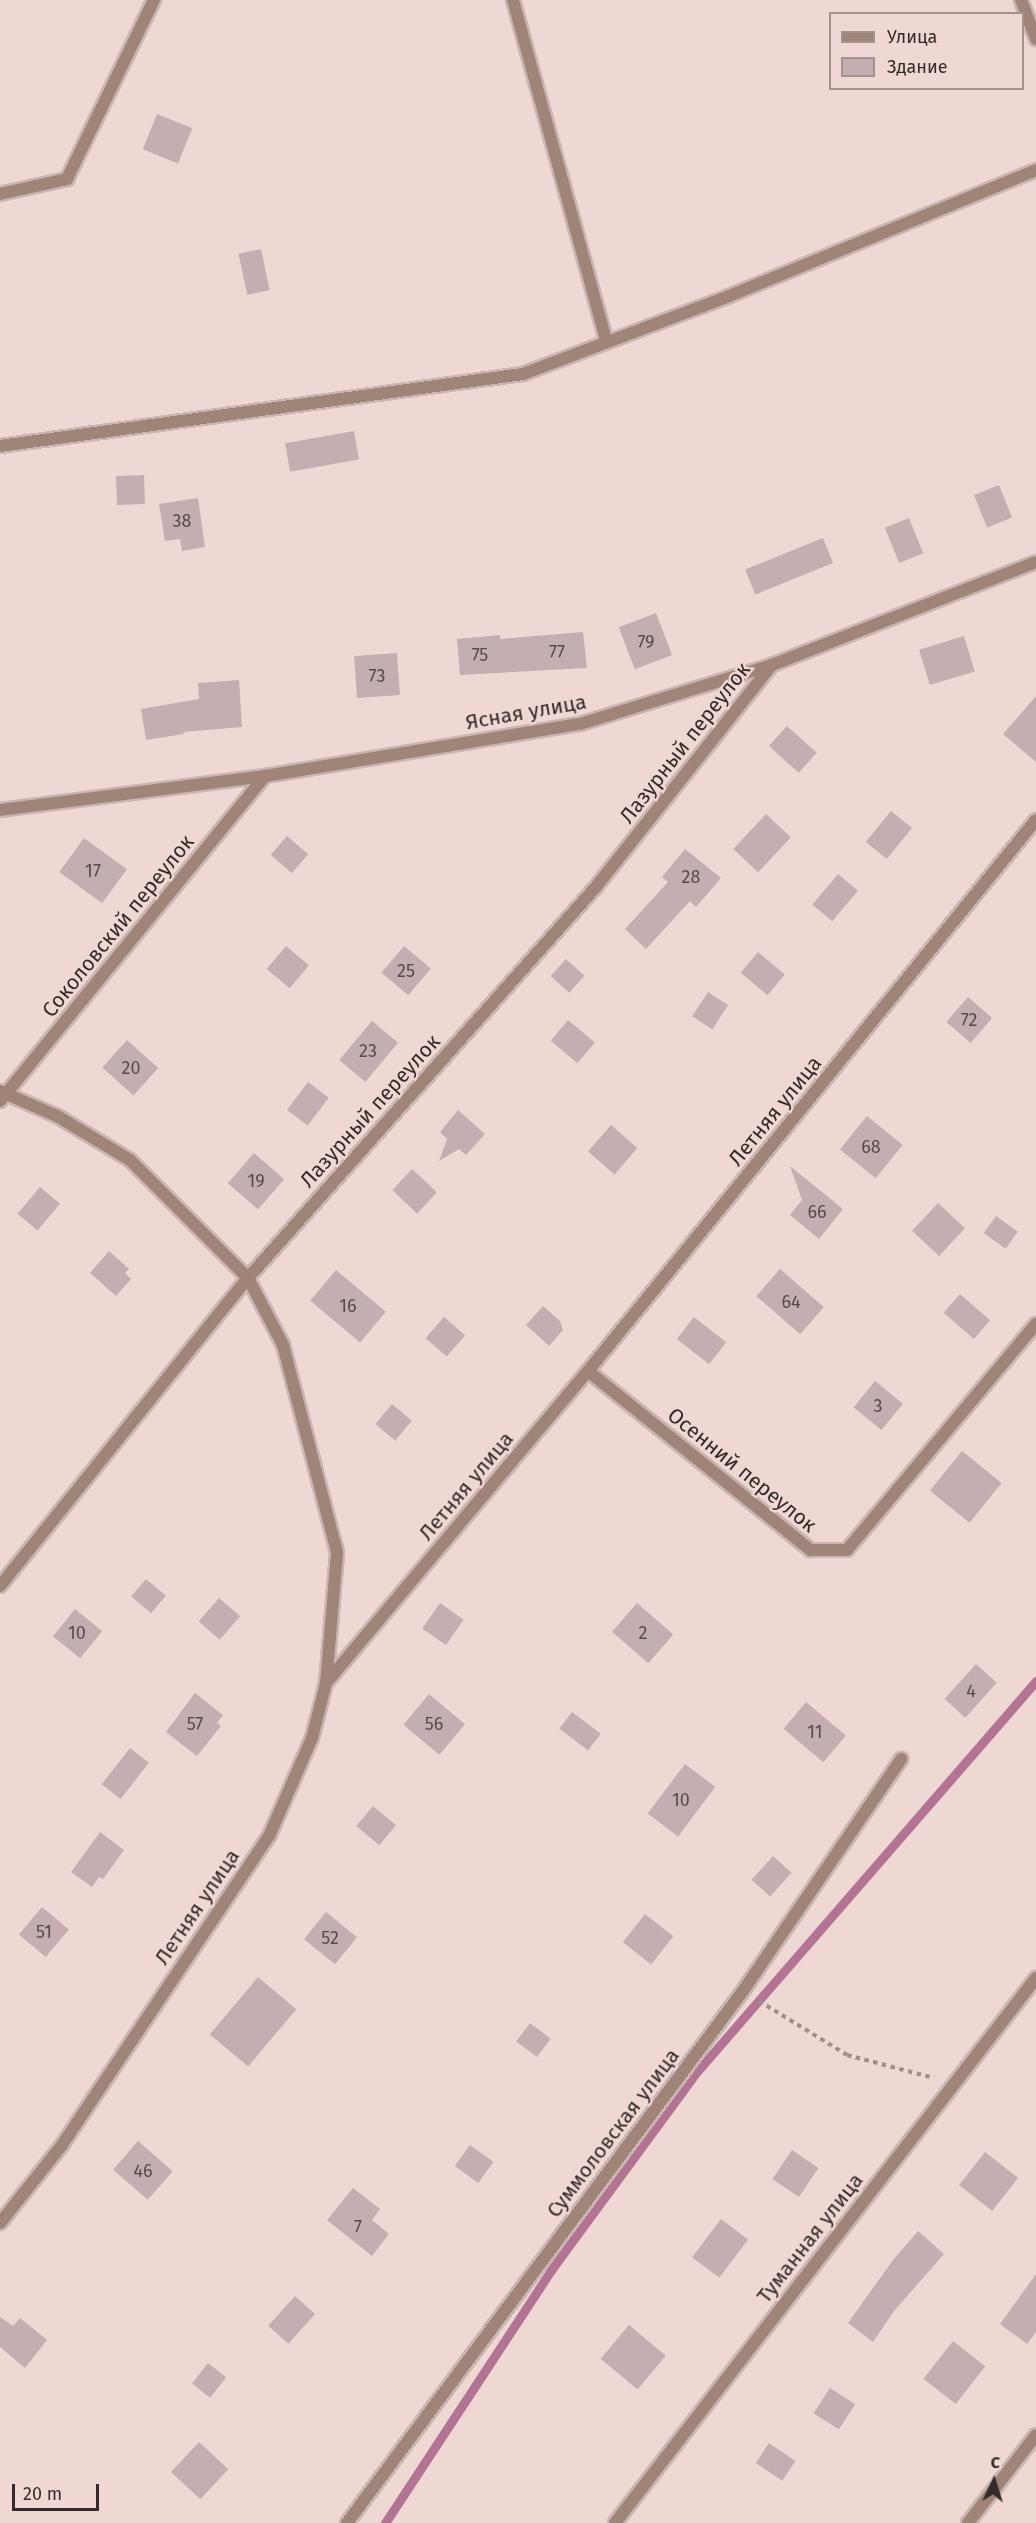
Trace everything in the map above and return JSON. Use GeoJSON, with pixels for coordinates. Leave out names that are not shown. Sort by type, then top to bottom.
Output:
{"type":"FeatureCollection","features":[{"type":"Feature","properties":{"kind":"street"},"geometry":{"type":"LineString","coordinates":[[0,194],[67,179],[154,0]]}},
{"type":"Feature","properties":{"kind":"street"},"geometry":{"type":"LineString","coordinates":[[513,0],[606,341]]}},
{"type":"Feature","properties":{"kind":"street"},"geometry":{"type":"LineString","coordinates":[[1021,0],[1036,39]]}},
{"type":"Feature","properties":{"kind":"street"},"geometry":{"type":"LineString","coordinates":[[0,446],[523,374],[729,296],[1036,170]]}},
{"type":"Feature","properties":{"kind":"street","name":"Ясная улица"},"geometry":{"type":"LineString","coordinates":[[0,810],[265,776],[580,724],[772,665],[1036,561]]}},
{"type":"Feature","properties":{"kind":"street","name":"Лазурный переулок"},"geometry":{"type":"LineString","coordinates":[[0,1586],[248,1278],[595,888],[772,665]]}},
{"type":"Feature","properties":{"kind":"street","name":"Соколовский переулок"},"geometry":{"type":"LineString","coordinates":[[2,1095],[265,776]]}},
{"type":"Feature","properties":{"kind":"street","name":"Летняя улица"},"geometry":{"type":"LineString","coordinates":[[0,2223],[62,2145],[270,1834],[312,1738],[326,1683],[588,1371],[1036,820]]}},
{"type":"Feature","properties":{"kind":"street"},"geometry":{"type":"LineString","coordinates":[[2,1095],[57,1116],[130,1160],[248,1278],[283,1345],[337,1553],[326,1683]]}},
{"type":"Feature","properties":{"kind":"street","name":"Осенний переулок"},"geometry":{"type":"LineString","coordinates":[[588,1371],[811,1550],[847,1550],[1036,1324]]}},
{"type":"Feature","properties":{"kind":"street","name":"Суммоловская улица"},"geometry":{"type":"LineString","coordinates":[[347,2523],[742,1991],[901,1759]]}},
{"type":"Feature","properties":{"kind":"street","name":"Туманная улица"},"geometry":{"type":"LineString","coordinates":[[615,2523],[1036,1978]]}},
{"type":"Feature","properties":{"kind":"street"},"geometry":{"type":"LineString","coordinates":[[968,2523],[1036,2435]]}},
{"type":"Feature","properties":{"kind":"path"},"geometry":{"type":"LineString","coordinates":[[768,2007],[847,2055],[954,2083]]}},
{"type":"Feature","properties":{"kind":"building"},"geometry":{"type":"Polygon","coordinates":[[[157,114],[192,128],[178,163],[143,149],[157,114]]]}},
{"type":"Feature","properties":{"kind":"building"},"geometry":{"type":"Polygon","coordinates":[[[261,249],[270,290],[247,295],[239,254],[261,249]]]}},
{"type":"Feature","properties":{"kind":"building"},"geometry":{"type":"Polygon","coordinates":[[[354,431],[359,460],[290,472],[285,443],[354,431]]]}},
{"type":"Feature","properties":{"kind":"building"},"geometry":{"type":"Polygon","coordinates":[[[144,475],[145,504],[117,505],[116,476],[144,475]]]}},
{"type":"Feature","properties":{"kind":"building"},"geometry":{"type":"Polygon","coordinates":[[[999,485],[1012,517],[987,528],[974,495],[999,485]]]}},
{"type":"Feature","properties":{"kind":"building"},"geometry":{"type":"Polygon","coordinates":[[[198,498],[205,547],[182,551],[180,539],[165,541],[159,504],[198,498]]]}},
{"type":"Feature","properties":{"kind":"building"},"geometry":{"type":"Polygon","coordinates":[[[909,518],[923,553],[899,563],[885,528],[909,518]]]}},
{"type":"Feature","properties":{"kind":"building"},"geometry":{"type":"Polygon","coordinates":[[[823,538],[833,563],[755,595],[745,569],[823,538]]]}},
{"type":"Feature","properties":{"kind":"building"},"geometry":{"type":"Polygon","coordinates":[[[656,613],[672,655],[635,669],[619,627],[656,613]]]}},
{"type":"Feature","properties":{"kind":"building"},"geometry":{"type":"Polygon","coordinates":[[[583,632],[587,668],[460,675],[457,639],[500,635],[500,639],[583,632]]]}},
{"type":"Feature","properties":{"kind":"building"},"geometry":{"type":"Polygon","coordinates":[[[964,636],[975,671],[930,685],[919,650],[964,636]]]}},
{"type":"Feature","properties":{"kind":"building"},"geometry":{"type":"Polygon","coordinates":[[[397,653],[400,695],[357,698],[354,656],[397,653]]]}},
{"type":"Feature","properties":{"kind":"building"},"geometry":{"type":"Polygon","coordinates":[[[239,680],[242,727],[183,732],[184,734],[146,740],[141,709],[199,699],[198,683],[239,680]]]}},
{"type":"Feature","properties":{"kind":"building"},"geometry":{"type":"Polygon","coordinates":[[[1036,696],[1036,762],[1003,734],[1036,696]]]}},
{"type":"Feature","properties":{"kind":"building"},"geometry":{"type":"Polygon","coordinates":[[[787,726],[817,753],[799,773],[769,746],[787,726]]]}},
{"type":"Feature","properties":{"kind":"building"},"geometry":{"type":"Polygon","coordinates":[[[891,811],[912,828],[887,859],[866,842],[891,811]]]}},
{"type":"Feature","properties":{"kind":"building"},"geometry":{"type":"Polygon","coordinates":[[[766,814],[791,837],[758,872],[733,849],[766,814]]]}},
{"type":"Feature","properties":{"kind":"building"},"geometry":{"type":"Polygon","coordinates":[[[287,836],[308,854],[292,873],[271,855],[287,836]]]}},
{"type":"Feature","properties":{"kind":"building"},"geometry":{"type":"Polygon","coordinates":[[[84,838],[127,869],[102,903],[59,872],[84,838]]]}},
{"type":"Feature","properties":{"kind":"building"},"geometry":{"type":"Polygon","coordinates":[[[685,849],[721,878],[696,907],[690,901],[646,949],[625,929],[668,882],[662,877],[685,849]]]}},
{"type":"Feature","properties":{"kind":"building"},"geometry":{"type":"Polygon","coordinates":[[[838,874],[858,891],[832,921],[812,905],[838,874]]]}},
{"type":"Feature","properties":{"kind":"building"},"geometry":{"type":"Polygon","coordinates":[[[286,946],[309,965],[290,988],[267,969],[286,946]]]}},
{"type":"Feature","properties":{"kind":"building"},"geometry":{"type":"Polygon","coordinates":[[[404,946],[431,968],[408,995],[382,973],[404,946]]]}},
{"type":"Feature","properties":{"kind":"building"},"geometry":{"type":"Polygon","coordinates":[[[758,952],[785,974],[767,995],[741,973],[758,952]]]}},
{"type":"Feature","properties":{"kind":"building"},"geometry":{"type":"Polygon","coordinates":[[[566,959],[585,976],[569,993],[551,976],[566,959]]]}},
{"type":"Feature","properties":{"kind":"building"},"geometry":{"type":"Polygon","coordinates":[[[708,992],[728,1005],[712,1029],[692,1016],[708,992]]]}},
{"type":"Feature","properties":{"kind":"building"},"geometry":{"type":"Polygon","coordinates":[[[968,997],[992,1018],[971,1043],[946,1022],[968,997]]]}},
{"type":"Feature","properties":{"kind":"building"},"geometry":{"type":"Polygon","coordinates":[[[568,1020],[595,1042],[577,1063],[551,1041],[568,1020]]]}},
{"type":"Feature","properties":{"kind":"building"},"geometry":{"type":"Polygon","coordinates":[[[372,1021],[398,1043],[365,1082],[339,1060],[372,1021]]]}},
{"type":"Feature","properties":{"kind":"building"},"geometry":{"type":"Polygon","coordinates":[[[127,1040],[158,1068],[133,1096],[102,1067],[127,1040]]]}},
{"type":"Feature","properties":{"kind":"building"},"geometry":{"type":"Polygon","coordinates":[[[308,1082],[329,1098],[308,1126],[287,1110],[308,1082]]]}},
{"type":"Feature","properties":{"kind":"building"},"geometry":{"type":"Polygon","coordinates":[[[458,1110],[485,1134],[466,1155],[459,1149],[439,1161],[447,1139],[440,1132],[458,1110]]]}},
{"type":"Feature","properties":{"kind":"building"},"geometry":{"type":"Polygon","coordinates":[[[867,1116],[903,1145],[876,1178],[840,1149],[867,1116]]]}},
{"type":"Feature","properties":{"kind":"building"},"geometry":{"type":"Polygon","coordinates":[[[611,1125],[637,1148],[614,1174],[588,1151],[611,1125]]]}},
{"type":"Feature","properties":{"kind":"building"},"geometry":{"type":"Polygon","coordinates":[[[254,1153],[284,1179],[258,1209],[228,1183],[254,1153]]]}},
{"type":"Feature","properties":{"kind":"building"},"geometry":{"type":"Polygon","coordinates":[[[790,1166],[843,1209],[819,1239],[790,1215],[802,1200],[790,1166]]]}},
{"type":"Feature","properties":{"kind":"building"},"geometry":{"type":"Polygon","coordinates":[[[412,1169],[437,1192],[417,1213],[392,1190],[412,1169]]]}},
{"type":"Feature","properties":{"kind":"building"},"geometry":{"type":"Polygon","coordinates":[[[40,1187],[60,1204],[37,1231],[18,1214],[40,1187]]]}},
{"type":"Feature","properties":{"kind":"building"},"geometry":{"type":"Polygon","coordinates":[[[938,1203],[965,1228],[939,1256],[912,1231],[938,1203]]]}},
{"type":"Feature","properties":{"kind":"building"},"geometry":{"type":"Polygon","coordinates":[[[996,1216],[1018,1232],[1005,1249],[984,1233],[996,1216]]]}},
{"type":"Feature","properties":{"kind":"building"},"geometry":{"type":"Polygon","coordinates":[[[109,1251],[129,1269],[125,1273],[131,1279],[116,1296],[90,1273],[109,1251]]]}},
{"type":"Feature","properties":{"kind":"building"},"geometry":{"type":"Polygon","coordinates":[[[780,1269],[824,1307],[800,1334],[756,1296],[780,1269]]]}},
{"type":"Feature","properties":{"kind":"building"},"geometry":{"type":"Polygon","coordinates":[[[336,1270],[386,1312],[360,1342],[310,1301],[336,1270]]]}},
{"type":"Feature","properties":{"kind":"building"},"geometry":{"type":"Polygon","coordinates":[[[960,1294],[990,1320],[974,1339],[944,1313],[960,1294]]]}},
{"type":"Feature","properties":{"kind":"building"},"geometry":{"type":"Polygon","coordinates":[[[543,1306],[560,1321],[563,1330],[549,1346],[526,1325],[543,1306]]]}},
{"type":"Feature","properties":{"kind":"building"},"geometry":{"type":"Polygon","coordinates":[[[444,1317],[465,1335],[447,1357],[426,1338],[444,1317]]]}},
{"type":"Feature","properties":{"kind":"building"},"geometry":{"type":"Polygon","coordinates":[[[694,1317],[726,1342],[709,1364],[677,1339],[694,1317]]]}},
{"type":"Feature","properties":{"kind":"building"},"geometry":{"type":"Polygon","coordinates":[[[875,1381],[903,1404],[882,1430],[854,1407],[875,1381]]]}},
{"type":"Feature","properties":{"kind":"building"},"geometry":{"type":"Polygon","coordinates":[[[392,1404],[412,1421],[395,1441],[375,1424],[392,1404]]]}},
{"type":"Feature","properties":{"kind":"building"},"geometry":{"type":"Polygon","coordinates":[[[962,1451],[1002,1483],[970,1523],[930,1491],[962,1451]]]}},
{"type":"Feature","properties":{"kind":"building"},"geometry":{"type":"Polygon","coordinates":[[[146,1579],[166,1596],[151,1613],[131,1597],[146,1579]]]}},
{"type":"Feature","properties":{"kind":"building"},"geometry":{"type":"Polygon","coordinates":[[[219,1598],[240,1616],[220,1640],[199,1621],[219,1598]]]}},
{"type":"Feature","properties":{"kind":"building"},"geometry":{"type":"Polygon","coordinates":[[[440,1603],[464,1620],[446,1645],[422,1628],[440,1603]]]}},
{"type":"Feature","properties":{"kind":"building"},"geometry":{"type":"Polygon","coordinates":[[[637,1603],[673,1634],[648,1663],[612,1632],[637,1603]]]}},
{"type":"Feature","properties":{"kind":"building"},"geometry":{"type":"Polygon","coordinates":[[[75,1609],[102,1631],[80,1658],[53,1636],[75,1609]]]}},
{"type":"Feature","properties":{"kind":"building"},"geometry":{"type":"Polygon","coordinates":[[[976,1664],[997,1683],[965,1718],[945,1699],[976,1664]]]}},
{"type":"Feature","properties":{"kind":"building"},"geometry":{"type":"Polygon","coordinates":[[[195,1693],[223,1715],[217,1723],[221,1726],[197,1756],[166,1732],[195,1693]]]}},
{"type":"Feature","properties":{"kind":"building"},"geometry":{"type":"Polygon","coordinates":[[[429,1694],[465,1724],[439,1755],[403,1725],[429,1694]]]}},
{"type":"Feature","properties":{"kind":"building"},"geometry":{"type":"Polygon","coordinates":[[[806,1702],[846,1735],[823,1762],[784,1729],[806,1702]]]}},
{"type":"Feature","properties":{"kind":"building"},"geometry":{"type":"Polygon","coordinates":[[[572,1712],[601,1734],[588,1750],[559,1729],[572,1712]]]}},
{"type":"Feature","properties":{"kind":"building"},"geometry":{"type":"Polygon","coordinates":[[[130,1748],[149,1763],[121,1799],[102,1784],[130,1748]]]}},
{"type":"Feature","properties":{"kind":"building"},"geometry":{"type":"Polygon","coordinates":[[[685,1764],[715,1787],[678,1836],[648,1814],[685,1764]]]}},
{"type":"Feature","properties":{"kind":"building"},"geometry":{"type":"Polygon","coordinates":[[[373,1806],[396,1825],[379,1845],[356,1826],[373,1806]]]}},
{"type":"Feature","properties":{"kind":"building"},"geometry":{"type":"Polygon","coordinates":[[[100,1832],[124,1850],[103,1879],[99,1877],[92,1887],[71,1872],[100,1832]]]}},
{"type":"Feature","properties":{"kind":"building"},"geometry":{"type":"Polygon","coordinates":[[[773,1856],[792,1873],[770,1897],[752,1880],[773,1856]]]}},
{"type":"Feature","properties":{"kind":"building"},"geometry":{"type":"Polygon","coordinates":[[[42,1907],[69,1929],[46,1957],[19,1935],[42,1907]]]}},
{"type":"Feature","properties":{"kind":"building"},"geometry":{"type":"Polygon","coordinates":[[[326,1912],[357,1937],[335,1964],[304,1939],[326,1912]]]}},
{"type":"Feature","properties":{"kind":"building"},"geometry":{"type":"Polygon","coordinates":[[[645,1914],[673,1936],[651,1965],[623,1942],[645,1914]]]}},
{"type":"Feature","properties":{"kind":"building"},"geometry":{"type":"Polygon","coordinates":[[[258,1977],[296,2009],[248,2067],[210,2034],[258,1977]]]}},
{"type":"Feature","properties":{"kind":"building"},"geometry":{"type":"Polygon","coordinates":[[[530,2023],[551,2039],[537,2057],[516,2041],[530,2023]]]}},
{"type":"Feature","properties":{"kind":"building"},"geometry":{"type":"Polygon","coordinates":[[[138,2141],[173,2171],[148,2200],[113,2170],[138,2141]]]}},
{"type":"Feature","properties":{"kind":"building"},"geometry":{"type":"Polygon","coordinates":[[[470,2145],[493,2162],[478,2183],[455,2166],[470,2145]]]}},
{"type":"Feature","properties":{"kind":"building"},"geometry":{"type":"Polygon","coordinates":[[[792,2150],[819,2168],[799,2197],[772,2179],[792,2150]]]}},
{"type":"Feature","properties":{"kind":"building"},"geometry":{"type":"Polygon","coordinates":[[[985,2152],[1018,2178],[992,2211],[959,2185],[985,2152]]]}},
{"type":"Feature","properties":{"kind":"building"},"geometry":{"type":"Polygon","coordinates":[[[353,2188],[380,2209],[372,2220],[389,2234],[372,2256],[327,2220],[353,2188]]]}},
{"type":"Feature","properties":{"kind":"building"},"geometry":{"type":"Polygon","coordinates":[[[721,2219],[748,2239],[719,2278],[692,2257],[721,2219]]]}},
{"type":"Feature","properties":{"kind":"building"},"geometry":{"type":"Polygon","coordinates":[[[918,2231],[944,2254],[894,2311],[873,2342],[848,2323],[893,2260],[918,2231]]]}},
{"type":"Feature","properties":{"kind":"building"},"geometry":{"type":"Polygon","coordinates":[[[1036,2274],[1036,2332],[1027,2344],[1000,2324],[1036,2274]]]}},
{"type":"Feature","properties":{"kind":"building"},"geometry":{"type":"Polygon","coordinates":[[[295,2296],[315,2314],[288,2344],[268,2326],[295,2296]]]}},
{"type":"Feature","properties":{"kind":"building"},"geometry":{"type":"Polygon","coordinates":[[[0,2317],[13,2326],[20,2318],[47,2340],[25,2368],[0,2347],[0,2317]]]}},
{"type":"Feature","properties":{"kind":"building"},"geometry":{"type":"Polygon","coordinates":[[[629,2325],[666,2356],[637,2390],[601,2359],[629,2325]]]}},
{"type":"Feature","properties":{"kind":"building"},"geometry":{"type":"Polygon","coordinates":[[[953,2341],[985,2366],[956,2404],[923,2379],[953,2341]]]}},
{"type":"Feature","properties":{"kind":"building"},"geometry":{"type":"Polygon","coordinates":[[[208,2363],[226,2377],[210,2398],[192,2383],[208,2363]]]}},
{"type":"Feature","properties":{"kind":"building"},"geometry":{"type":"Polygon","coordinates":[[[830,2388],[855,2404],[839,2429],[814,2413],[830,2388]]]}},
{"type":"Feature","properties":{"kind":"building"},"geometry":{"type":"Polygon","coordinates":[[[199,2442],[228,2469],[200,2499],[171,2472],[199,2442]]]}},
{"type":"Feature","properties":{"kind":"building"},"geometry":{"type":"Polygon","coordinates":[[[769,2443],[796,2461],[782,2481],[756,2463],[769,2443]]]}},
{"type":"Feature","properties":{"kind":"waterway"},"geometry":{"type":"LineString","coordinates":[[385,2523],[551,2270],[694,2075],[1036,1681]]}}]}
